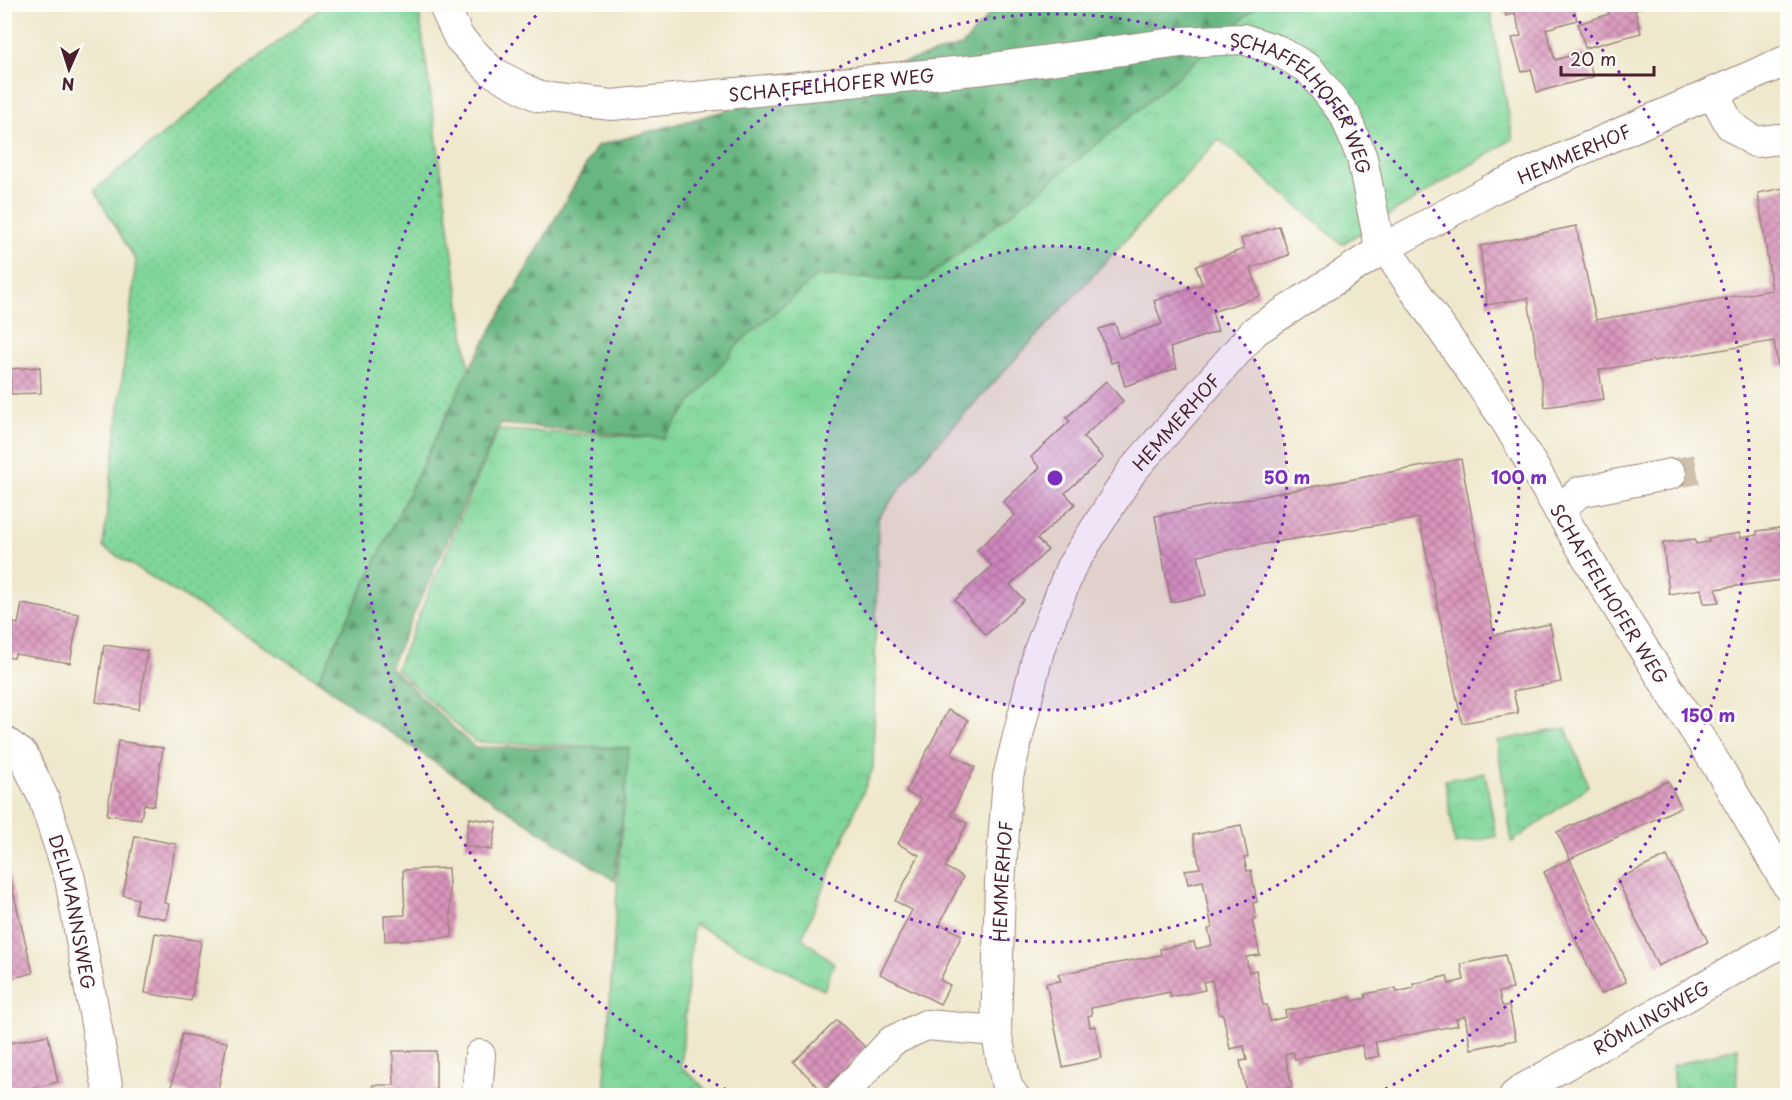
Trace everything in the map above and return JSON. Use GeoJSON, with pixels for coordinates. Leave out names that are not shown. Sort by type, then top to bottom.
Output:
{"type":"FeatureCollection","features":[{"type":"Feature","properties":{"kind":"street","name":"SCHAFFELHOFER WEG"},"geometry":{"type":"LineString","coordinates":[[443,4],[459,38],[491,71],[539,97],[612,105],[986,69],[1181,42],[1244,39],[1277,50],[1309,69],[1345,115],[1362,158],[1378,238],[1504,418],[1721,772],[1788,886]]}},
{"type":"Feature","properties":{"kind":"street","name":"HEMMERHOF"},"geometry":{"type":"LineString","coordinates":[[1014,1095],[1007,1087],[996,1031],[1000,883],[1008,777],[1039,650],[1071,567],[1132,471],[1255,332],[1384,248],[1494,188],[1788,60]]}},
{"type":"Feature","properties":{"kind":"street"},"geometry":{"type":"LineString","coordinates":[[1713,93],[1730,124],[1738,130],[1755,142],[1779,140]]}},
{"type":"Feature","properties":{"kind":"street"},"geometry":{"type":"LineString","coordinates":[[1559,511],[1579,492],[1671,474]]}},
{"type":"Feature","properties":{"kind":"street","name":"DELLMANNSWEG"},"geometry":{"type":"LineString","coordinates":[[4,741],[23,755],[44,797],[69,879],[109,1095]]}},
{"type":"Feature","properties":{"kind":"street","name":"RÖMLINGWEG"},"geometry":{"type":"LineString","coordinates":[[1514,1095],[1788,939]]}},
{"type":"Feature","properties":{"kind":"street"},"geometry":{"type":"LineString","coordinates":[[841,1095],[892,1041],[926,1025],[996,1031]]}},
{"type":"Feature","properties":{"kind":"street"},"geometry":{"type":"LineString","coordinates":[[477,1095],[480,1055]]}},
{"type":"Feature","properties":{"kind":"green space"},"geometry":{"type":"Polygon","coordinates":[[[324,5],[418,5],[469,369],[318,680],[103,547],[136,261],[94,190],[324,5]]]}},
{"type":"Feature","properties":{"kind":"green space"},"geometry":{"type":"Polygon","coordinates":[[[998,5],[1258,5],[1094,147],[923,282],[817,276],[740,342],[663,438],[500,424],[390,667],[474,747],[630,748],[615,881],[371,720],[318,680],[469,369],[597,146],[962,46],[998,5]]]}},
{"type":"Feature","properties":{"kind":"green space"},"geometry":{"type":"Polygon","coordinates":[[[1258,5],[1489,5],[1513,139],[1342,244],[1219,139],[922,460],[878,518],[873,768],[802,938],[834,963],[824,990],[693,924],[681,1066],[712,1095],[604,1095],[618,874],[629,748],[475,742],[396,669],[498,430],[663,438],[740,342],[817,276],[923,281],[1094,147],[1258,5]]]}},
{"type":"Feature","properties":{"kind":"green space"},"geometry":{"type":"Polygon","coordinates":[[[1566,728],[1589,786],[1512,842],[1497,741],[1566,728]]]}},
{"type":"Feature","properties":{"kind":"green space"},"geometry":{"type":"Polygon","coordinates":[[[1485,773],[1496,837],[1455,844],[1445,780],[1485,773]]]}},
{"type":"Feature","properties":{"kind":"green space"},"geometry":{"type":"Polygon","coordinates":[[[1738,1047],[1736,1095],[1675,1095],[1672,1066],[1738,1047]]]}},
{"type":"Feature","properties":{"kind":"building"},"geometry":{"type":"Polygon","coordinates":[[[1503,4],[1573,4],[1577,20],[1546,29],[1555,60],[1586,51],[1593,77],[1537,92],[1531,69],[1522,72],[1512,38],[1521,36],[1515,13],[1506,16],[1503,4]]]}},
{"type":"Feature","properties":{"kind":"building"},"geometry":{"type":"Polygon","coordinates":[[[1606,4],[1643,4],[1644,7],[1635,10],[1641,33],[1585,48],[1578,24],[1609,14],[1606,4]]]}},
{"type":"Feature","properties":{"kind":"building"},"geometry":{"type":"Polygon","coordinates":[[[1788,187],[1788,365],[1778,367],[1774,341],[1599,370],[1604,399],[1545,407],[1528,298],[1487,305],[1480,246],[1576,226],[1596,320],[1772,290],[1758,193],[1788,187]]]}},
{"type":"Feature","properties":{"kind":"building"},"geometry":{"type":"Polygon","coordinates":[[[1279,226],[1289,255],[1251,268],[1260,296],[1212,312],[1218,331],[1170,348],[1177,368],[1125,386],[1117,361],[1111,363],[1099,329],[1115,324],[1120,338],[1162,324],[1154,301],[1202,284],[1196,266],[1244,249],[1241,239],[1279,226]]]}},
{"type":"Feature","properties":{"kind":"building"},"geometry":{"type":"Polygon","coordinates":[[[40,367],[41,393],[11,394],[10,369],[40,367]]]}},
{"type":"Feature","properties":{"kind":"building"},"geometry":{"type":"Polygon","coordinates":[[[1106,381],[1123,401],[1083,437],[1103,458],[1065,493],[1075,504],[1037,539],[1048,550],[1010,585],[1024,600],[986,635],[955,600],[992,566],[977,550],[1015,515],[1003,502],[1040,468],[1031,457],[1070,421],[1066,418],[1106,381]]]}},
{"type":"Feature","properties":{"kind":"building"},"geometry":{"type":"Polygon","coordinates":[[[1461,459],[1494,635],[1550,624],[1561,682],[1513,691],[1518,713],[1462,723],[1419,518],[1198,555],[1206,595],[1171,602],[1155,516],[1461,459]]]}},
{"type":"Feature","properties":{"kind":"building"},"geometry":{"type":"Polygon","coordinates":[[[1788,527],[1788,579],[1716,589],[1719,602],[1704,603],[1701,589],[1669,594],[1663,543],[1695,539],[1696,544],[1709,542],[1708,538],[1740,533],[1741,538],[1757,535],[1757,531],[1788,527]]]}},
{"type":"Feature","properties":{"kind":"building"},"geometry":{"type":"Polygon","coordinates":[[[22,604],[79,614],[70,663],[15,654],[14,658],[4,657],[4,621],[18,624],[22,604]]]}},
{"type":"Feature","properties":{"kind":"building"},"geometry":{"type":"Polygon","coordinates":[[[104,645],[147,651],[139,709],[96,702],[104,645]]]}},
{"type":"Feature","properties":{"kind":"building"},"geometry":{"type":"Polygon","coordinates":[[[948,710],[968,720],[951,754],[975,767],[951,815],[967,823],[945,867],[963,877],[940,924],[962,935],[940,980],[950,985],[940,1004],[880,974],[912,910],[895,901],[919,855],[898,844],[921,799],[906,792],[948,710]]]}},
{"type":"Feature","properties":{"kind":"building"},"geometry":{"type":"Polygon","coordinates":[[[118,741],[163,748],[154,806],[144,804],[141,819],[107,815],[118,741]]]}},
{"type":"Feature","properties":{"kind":"building"},"geometry":{"type":"Polygon","coordinates":[[[1668,781],[1681,807],[1570,859],[1557,832],[1668,781]]]}},
{"type":"Feature","properties":{"kind":"building"},"geometry":{"type":"Polygon","coordinates":[[[469,818],[497,822],[492,850],[465,846],[469,818]]]}},
{"type":"Feature","properties":{"kind":"building"},"geometry":{"type":"Polygon","coordinates":[[[1241,825],[1248,857],[1244,858],[1247,871],[1251,870],[1257,902],[1253,903],[1256,919],[1252,920],[1260,955],[1246,957],[1249,972],[1256,970],[1263,1005],[1267,1005],[1270,1021],[1286,1017],[1285,1011],[1351,997],[1353,1001],[1366,998],[1365,994],[1396,988],[1397,992],[1414,988],[1413,984],[1447,976],[1449,984],[1464,980],[1461,964],[1505,955],[1513,989],[1499,992],[1502,1006],[1509,1006],[1516,1040],[1471,1049],[1465,1016],[1456,1019],[1458,1025],[1375,1042],[1379,1056],[1365,1059],[1362,1045],[1295,1059],[1293,1052],[1285,1054],[1292,1087],[1247,1096],[1240,1061],[1247,1060],[1244,1046],[1230,1049],[1223,1014],[1219,1014],[1212,980],[1203,982],[1205,990],[1170,997],[1170,992],[1091,1008],[1092,1015],[1088,1016],[1090,1027],[1095,1026],[1102,1058],[1063,1067],[1046,983],[1061,981],[1058,974],[1161,955],[1160,949],[1194,942],[1196,949],[1212,945],[1208,929],[1212,928],[1203,881],[1188,884],[1185,870],[1200,868],[1193,835],[1241,825]]]}},
{"type":"Feature","properties":{"kind":"building"},"geometry":{"type":"Polygon","coordinates":[[[135,836],[176,844],[164,903],[169,904],[166,919],[135,913],[138,899],[123,895],[135,836]]]}},
{"type":"Feature","properties":{"kind":"building"},"geometry":{"type":"Polygon","coordinates":[[[4,855],[33,973],[4,980],[4,855]]]}},
{"type":"Feature","properties":{"kind":"building"},"geometry":{"type":"Polygon","coordinates":[[[1667,856],[1708,942],[1658,966],[1617,879],[1667,856]]]}},
{"type":"Feature","properties":{"kind":"building"},"geometry":{"type":"Polygon","coordinates":[[[1570,859],[1626,982],[1601,994],[1544,872],[1570,859]]]}},
{"type":"Feature","properties":{"kind":"building"},"geometry":{"type":"Polygon","coordinates":[[[448,868],[452,937],[385,941],[384,916],[405,915],[403,870],[448,868]]]}},
{"type":"Feature","properties":{"kind":"building"},"geometry":{"type":"Polygon","coordinates":[[[155,933],[201,941],[191,1001],[145,993],[155,933]]]}},
{"type":"Feature","properties":{"kind":"building"},"geometry":{"type":"Polygon","coordinates":[[[837,1020],[866,1048],[822,1091],[794,1062],[837,1020]]]}},
{"type":"Feature","properties":{"kind":"building"},"geometry":{"type":"Polygon","coordinates":[[[182,1034],[227,1042],[217,1096],[202,1096],[171,1090],[182,1034]]]}},
{"type":"Feature","properties":{"kind":"building"},"geometry":{"type":"Polygon","coordinates":[[[48,1035],[58,1082],[4,1094],[4,1044],[48,1035]]]}},
{"type":"Feature","properties":{"kind":"building"},"geometry":{"type":"Polygon","coordinates":[[[393,1051],[436,1051],[436,1096],[373,1096],[373,1085],[394,1085],[393,1051]]]}},
{"type":"Feature","properties":{"kind":"tunnel"},"geometry":{"type":"LineString","coordinates":[[1671,474],[1697,469]]}}]}
